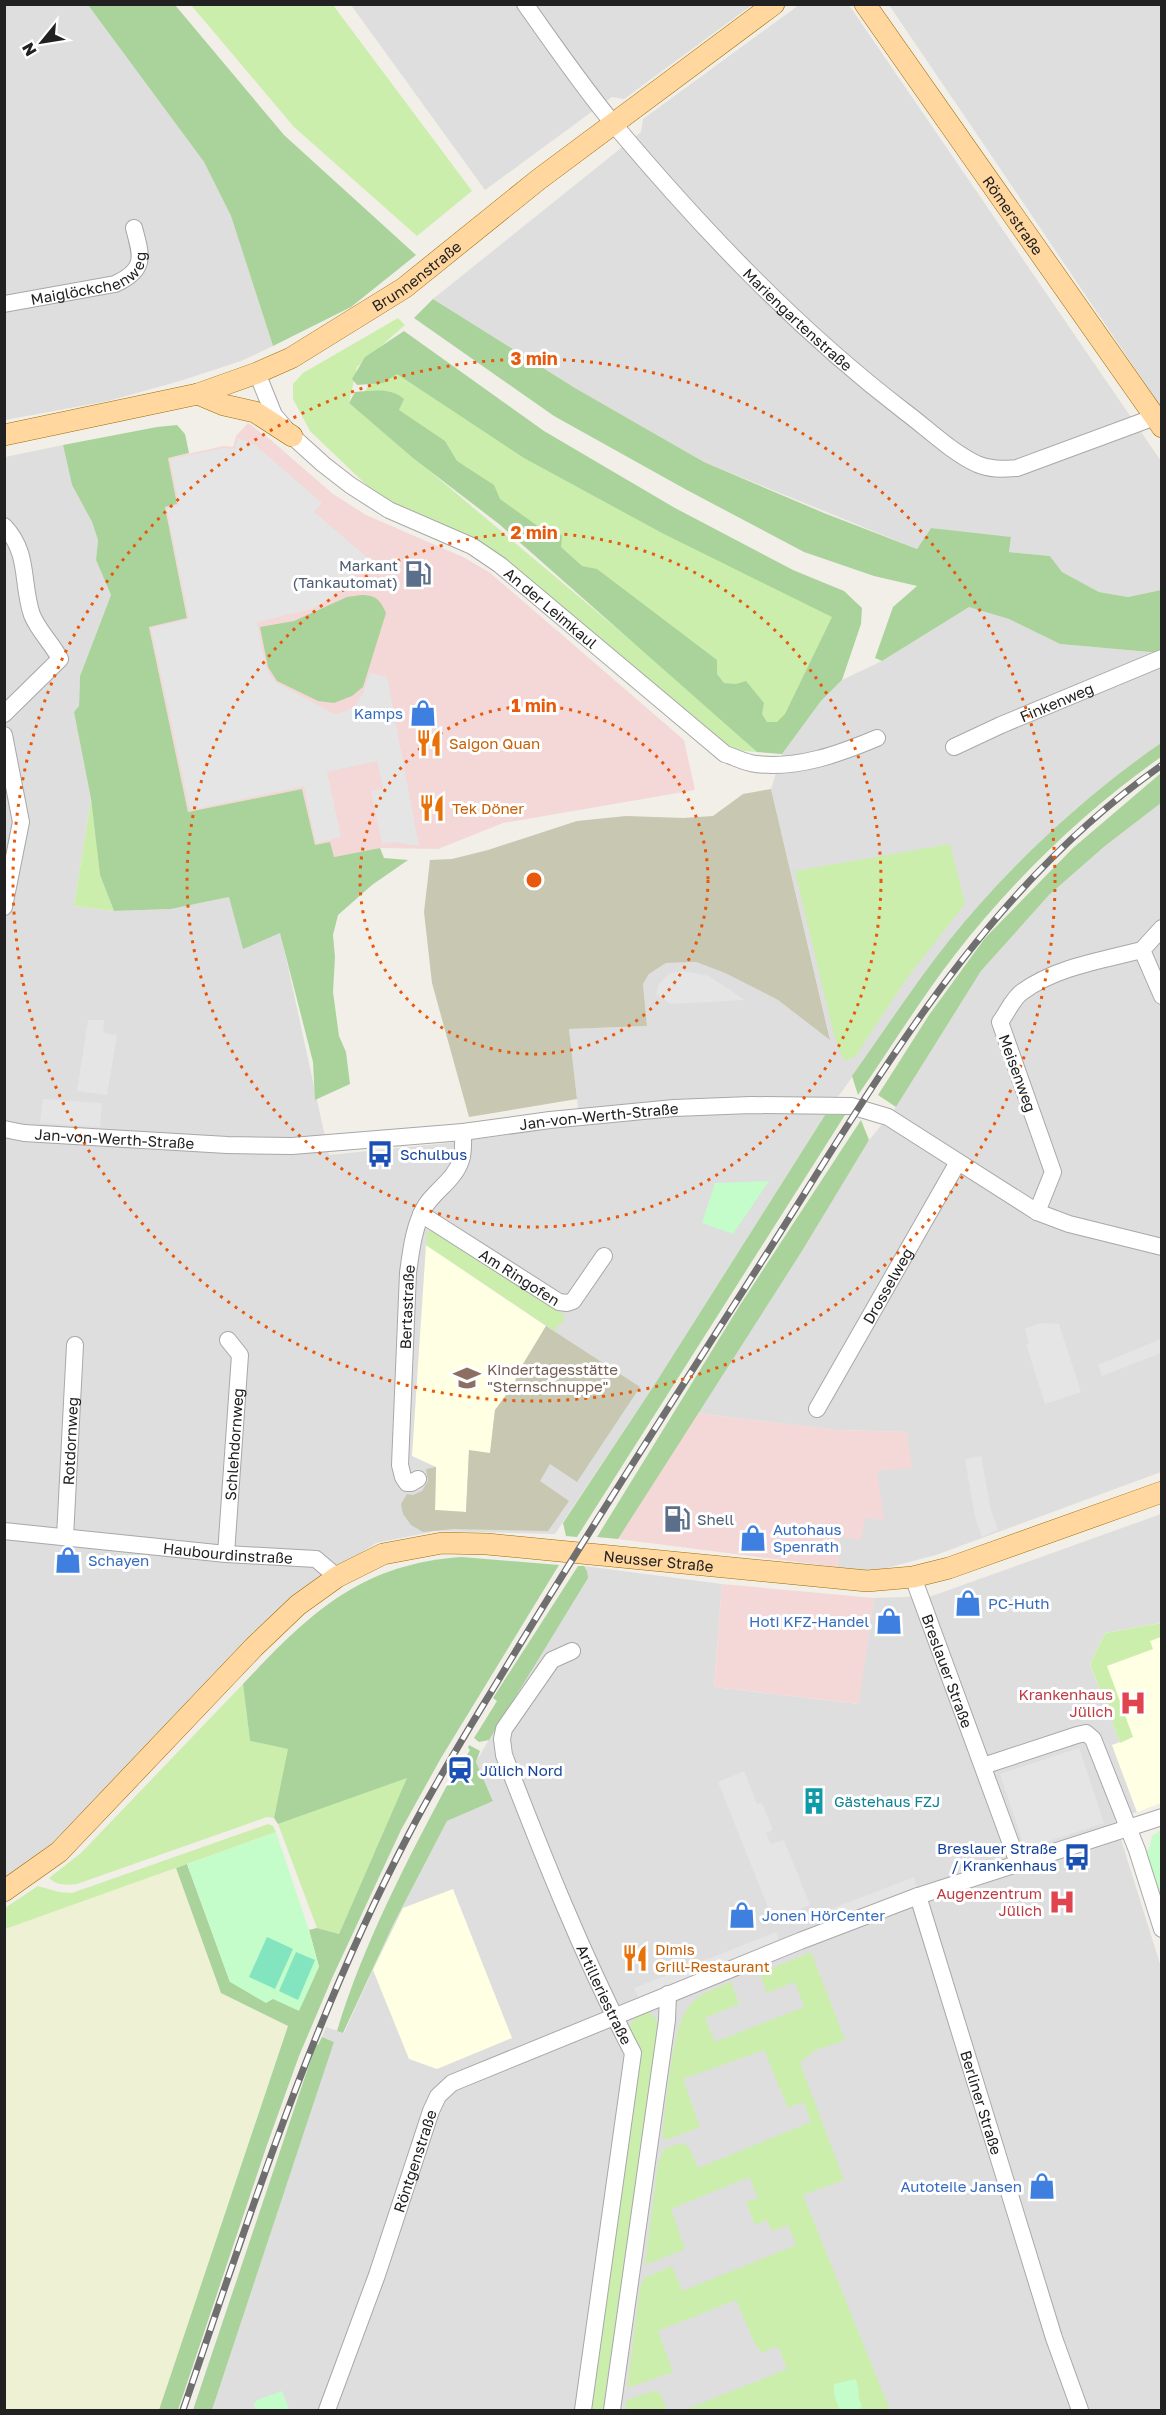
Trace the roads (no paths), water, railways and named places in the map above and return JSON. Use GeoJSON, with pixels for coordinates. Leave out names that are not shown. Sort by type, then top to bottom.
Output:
{"type":"FeatureCollection","features":[{"type":"Feature","properties":{"kind":"main road","name":"Brunnenstraße"},"geometry":{"type":"LineString","coordinates":[[4,435],[198,394],[291,358],[404,288],[612,123],[774,4]]}},
{"type":"Feature","properties":{"kind":"main road","name":"Römerstraße"},"geometry":{"type":"LineString","coordinates":[[865,4],[1158,422]]}},
{"type":"Feature","properties":{"kind":"main road"},"geometry":{"type":"LineString","coordinates":[[198,394],[225,405],[255,412],[292,436]]}},
{"type":"Feature","properties":{"kind":"main road","name":"Neusser Straße"},"geometry":{"type":"LineString","coordinates":[[4,1892],[59,1852],[254,1647],[298,1605],[336,1577],[383,1554],[442,1544],[487,1544],[867,1581],[913,1577],[989,1555],[1161,1492]]}},
{"type":"Feature","properties":{"kind":"street","name":"Mariengartenstraße"},"geometry":{"type":"LineString","coordinates":[[525,4],[612,123],[714,236],[831,351],[874,388],[955,450],[977,464],[995,470],[1017,468],[1158,422]]}},
{"type":"Feature","properties":{"kind":"street","name":"Maiglöckchenweg"},"geometry":{"type":"LineString","coordinates":[[4,304],[115,284],[127,278],[140,264],[141,254],[134,228]]}},
{"type":"Feature","properties":{"kind":"street","name":"An der Leimkaul"},"geometry":{"type":"LineString","coordinates":[[257,373],[274,415],[292,436],[350,485],[389,510],[472,546],[500,565],[725,754],[753,764],[784,766],[839,753],[877,738]]}},
{"type":"Feature","properties":{"kind":"street"},"geometry":{"type":"LineString","coordinates":[[4,526],[14,537],[21,552],[32,613],[39,630],[60,659],[4,714]]}},
{"type":"Feature","properties":{"kind":"street","name":"Finkenweg"},"geometry":{"type":"LineString","coordinates":[[954,747],[1161,658]]}},
{"type":"Feature","properties":{"kind":"street"},"geometry":{"type":"LineString","coordinates":[[4,735],[21,822],[4,907]]}},
{"type":"Feature","properties":{"kind":"street"},"geometry":{"type":"LineString","coordinates":[[1161,928],[1142,950],[1161,996]]}},
{"type":"Feature","properties":{"kind":"street","name":"Meisenweg"},"geometry":{"type":"LineString","coordinates":[[1037,1212],[1053,1172],[1000,1022],[1021,993],[1042,981],[1073,968],[1142,950]]}},
{"type":"Feature","properties":{"kind":"street","name":"Jan-von-Werth-Straße"},"geometry":{"type":"LineString","coordinates":[[4,1129],[24,1133],[160,1142],[292,1146],[463,1132],[550,1120],[674,1108],[751,1105],[851,1106],[888,1118],[1037,1212],[1069,1224],[1161,1247]]}},
{"type":"Feature","properties":{"kind":"street","name":"Bertastraße"},"geometry":{"type":"LineString","coordinates":[[418,1479],[407,1483],[400,1465],[408,1273],[421,1214],[454,1174],[462,1159],[463,1132]]}},
{"type":"Feature","properties":{"kind":"street","name":"Drosselweg"},"geometry":{"type":"LineString","coordinates":[[817,1409],[957,1162]]}},
{"type":"Feature","properties":{"kind":"street","name":"Am Ringofen"},"geometry":{"type":"LineString","coordinates":[[421,1214],[560,1302],[567,1303],[573,1300],[604,1256]]}},
{"type":"Feature","properties":{"kind":"street","name":"Schlehdornweg"},"geometry":{"type":"LineString","coordinates":[[225,1554],[240,1355],[228,1340]]}},
{"type":"Feature","properties":{"kind":"street","name":"Rotdornweg"},"geometry":{"type":"LineString","coordinates":[[65,1537],[75,1345]]}},
{"type":"Feature","properties":{"kind":"street","name":"Haubourdinstraße"},"geometry":{"type":"LineString","coordinates":[[4,1531],[225,1554],[316,1559],[336,1577]]}},
{"type":"Feature","properties":{"kind":"street","name":"Breslauer Straße"},"geometry":{"type":"LineString","coordinates":[[913,1577],[1018,1863]]}},
{"type":"Feature","properties":{"kind":"street","name":"Artilleriestraße"},"geometry":{"type":"LineString","coordinates":[[572,1651],[552,1660],[504,1729],[502,1739],[504,1755],[540,1846],[614,2016],[633,2053],[583,2410]]}},
{"type":"Feature","properties":{"kind":"street"},"geometry":{"type":"LineString","coordinates":[[982,1766],[1086,1733],[1093,1739],[1137,1850],[1161,1929]]}},
{"type":"Feature","properties":{"kind":"street","name":"Röntgenstraße"},"geometry":{"type":"LineString","coordinates":[[327,2410],[377,2275],[431,2110],[438,2096],[460,2078],[918,1896],[1161,1817]]}},
{"type":"Feature","properties":{"kind":"street","name":"Berliner Straße"},"geometry":{"type":"LineString","coordinates":[[918,1896],[1054,2338],[1080,2410]]}},
{"type":"Feature","properties":{"kind":"street"},"geometry":{"type":"LineString","coordinates":[[612,2410],[669,1994]]}},
{"type":"Feature","properties":{"kind":"railway"},"geometry":{"type":"LineString","coordinates":[[183,2410],[259,2190],[313,2044],[375,1902],[421,1810],[458,1747],[570,1562],[848,1125],[938,992],[986,930],[1039,870],[1098,815],[1162,765]]}},
{"type":"Feature","properties":{"kind":"place","name":"Markant (Tankautomat)"},"geometry":{"type":"Point","coordinates":[418,574]}},
{"type":"Feature","properties":{"kind":"place","name":"Kamps"},"geometry":{"type":"Point","coordinates":[423,713]}},
{"type":"Feature","properties":{"kind":"place","name":"Saigon Quan"},"geometry":{"type":"Point","coordinates":[429,743]}},
{"type":"Feature","properties":{"kind":"place","name":"Tek Döner"},"geometry":{"type":"Point","coordinates":[432,808]}},
{"type":"Feature","properties":{"kind":"place","name":"Schulbus"},"geometry":{"type":"Point","coordinates":[380,1154]}},
{"type":"Feature","properties":{"kind":"place","name":"Kindertagesstätte \"Sternschnuppe\""},"geometry":{"type":"Point","coordinates":[467,1378]}},
{"type":"Feature","properties":{"kind":"place","name":"Shell"},"geometry":{"type":"Point","coordinates":[677,1519]}},
{"type":"Feature","properties":{"kind":"place","name":"Autohaus Spenrath"},"geometry":{"type":"Point","coordinates":[753,1538]}},
{"type":"Feature","properties":{"kind":"place","name":"Schayen"},"geometry":{"type":"Point","coordinates":[68,1560]}},
{"type":"Feature","properties":{"kind":"place","name":"PC-Huth"},"geometry":{"type":"Point","coordinates":[968,1603]}},
{"type":"Feature","properties":{"kind":"place","name":"Hoti KFZ-Handel"},"geometry":{"type":"Point","coordinates":[889,1621]}},
{"type":"Feature","properties":{"kind":"place","name":"Krankenhaus Jülich"},"geometry":{"type":"Point","coordinates":[1133,1703]}},
{"type":"Feature","properties":{"kind":"place","name":"Jülich Nord"},"geometry":{"type":"Point","coordinates":[460,1770]}},
{"type":"Feature","properties":{"kind":"place","name":"Gästehaus FZJ"},"geometry":{"type":"Point","coordinates":[814,1801]}},
{"type":"Feature","properties":{"kind":"place","name":"Breslauer Straße / Krankenhaus"},"geometry":{"type":"Point","coordinates":[1077,1857]}},
{"type":"Feature","properties":{"kind":"place","name":"Augenzentrum Jülich"},"geometry":{"type":"Point","coordinates":[1062,1902]}},
{"type":"Feature","properties":{"kind":"place","name":"Jonen HörCenter"},"geometry":{"type":"Point","coordinates":[742,1915]}},
{"type":"Feature","properties":{"kind":"place","name":"Dimis Grill-Restaurant"},"geometry":{"type":"Point","coordinates":[635,1958]}},
{"type":"Feature","properties":{"kind":"place","name":"Autoteile Jansen"},"geometry":{"type":"Point","coordinates":[1042,2186]}}]}
